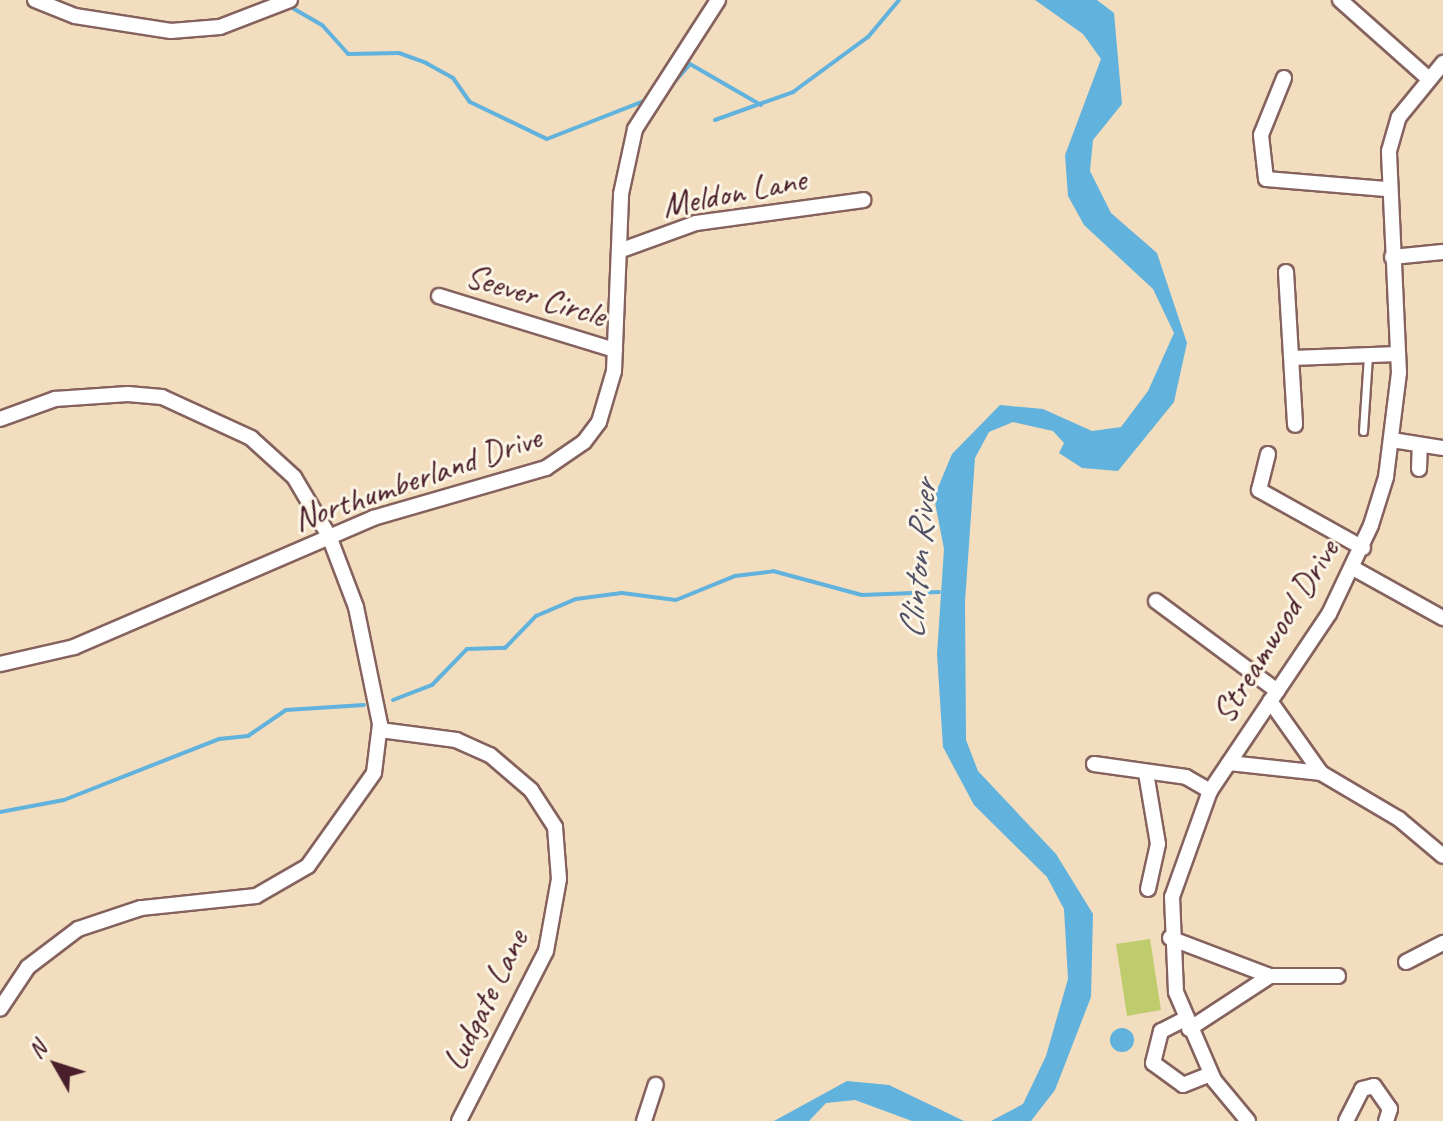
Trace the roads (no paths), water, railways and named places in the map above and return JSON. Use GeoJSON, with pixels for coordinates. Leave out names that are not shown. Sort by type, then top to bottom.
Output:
{"type":"FeatureCollection","features":[{"type":"Feature","properties":{"kind":"street"},"geometry":{"type":"LineString","coordinates":[[35,0],[75,16],[171,31],[220,27],[290,0]]}},
{"type":"Feature","properties":{"kind":"street","name":"Northumberland Drive"},"geometry":{"type":"LineString","coordinates":[[0,664],[74,647],[329,536],[565,459],[599,422],[615,350],[619,251],[635,129],[721,0],[734,0]]}},
{"type":"Feature","properties":{"kind":"street"},"geometry":{"type":"LineString","coordinates":[[1340,0],[1429,79]]}},
{"type":"Feature","properties":{"kind":"street","name":"Streamwood Drive"},"geometry":{"type":"LineString","coordinates":[[1246,1120],[1210,1074],[1187,1024],[1170,938],[1179,867],[1210,791],[1274,696],[1363,548],[1392,440],[1398,354],[1386,189],[1399,117],[1443,63]]}},
{"type":"Feature","properties":{"kind":"street"},"geometry":{"type":"LineString","coordinates":[[1284,78],[1261,135],[1266,179],[1386,189]]}},
{"type":"Feature","properties":{"kind":"street","name":"Meldon Lane"},"geometry":{"type":"LineString","coordinates":[[619,251],[696,223],[863,200]]}},
{"type":"Feature","properties":{"kind":"street"},"geometry":{"type":"LineString","coordinates":[[1392,257],[1443,252]]}},
{"type":"Feature","properties":{"kind":"street"},"geometry":{"type":"LineString","coordinates":[[1286,272],[1283,308],[1293,358],[1295,425]]}},
{"type":"Feature","properties":{"kind":"street","name":"Seever Circle"},"geometry":{"type":"LineString","coordinates":[[439,296],[615,350]]}},
{"type":"Feature","properties":{"kind":"street"},"geometry":{"type":"LineString","coordinates":[[1293,358],[1398,354]]}},
{"type":"Feature","properties":{"kind":"street"},"geometry":{"type":"LineString","coordinates":[[0,419],[88,393],[162,397],[251,438],[294,477],[329,536],[356,607],[380,730],[374,773],[308,866],[256,896],[141,908],[78,929],[28,967],[0,1009]]}},
{"type":"Feature","properties":{"kind":"street"},"geometry":{"type":"LineString","coordinates":[[1392,440],[1443,448]]}},
{"type":"Feature","properties":{"kind":"street"},"geometry":{"type":"LineString","coordinates":[[1419,469],[1420,445]]}},
{"type":"Feature","properties":{"kind":"street"},"geometry":{"type":"LineString","coordinates":[[1268,454],[1259,490],[1363,548]]}},
{"type":"Feature","properties":{"kind":"street"},"geometry":{"type":"LineString","coordinates":[[1353,568],[1443,618]]}},
{"type":"Feature","properties":{"kind":"street"},"geometry":{"type":"LineString","coordinates":[[1156,601],[1274,696],[1321,773]]}},
{"type":"Feature","properties":{"kind":"street","name":"Ludgate Lane"},"geometry":{"type":"LineString","coordinates":[[380,730],[456,740],[490,755],[531,790],[555,827],[559,879],[546,951],[459,1121]]}},
{"type":"Feature","properties":{"kind":"street"},"geometry":{"type":"LineString","coordinates":[[1229,763],[1321,773],[1399,819],[1443,856]]}},
{"type":"Feature","properties":{"kind":"street"},"geometry":{"type":"LineString","coordinates":[[1094,764],[1186,777],[1210,791]]}},
{"type":"Feature","properties":{"kind":"street"},"geometry":{"type":"LineString","coordinates":[[1146,773],[1158,844],[1148,889]]}},
{"type":"Feature","properties":{"kind":"street"},"geometry":{"type":"LineString","coordinates":[[1170,938],[1270,976],[1338,976]]}},
{"type":"Feature","properties":{"kind":"street"},"geometry":{"type":"LineString","coordinates":[[1406,962],[1443,943]]}},
{"type":"Feature","properties":{"kind":"street"},"geometry":{"type":"LineString","coordinates":[[1210,1074],[1183,1085],[1153,1063],[1161,1031],[1187,1024],[1270,976]]}},
{"type":"Feature","properties":{"kind":"street"},"geometry":{"type":"LineString","coordinates":[[644,1121],[656,1085]]}},
{"type":"Feature","properties":{"kind":"street"},"geometry":{"type":"LineString","coordinates":[[1346,1121],[1362,1089],[1374,1086],[1390,1109],[1386,1121]]}},
{"type":"Feature","properties":{"kind":"lane"},"geometry":{"type":"LineString","coordinates":[[1363,431],[1368,355]]}},
{"type":"Feature","properties":{"kind":"water"},"geometry":{"type":"Polygon","coordinates":[[[1035,0],[1097,0],[1114,13],[1122,104],[1093,140],[1090,171],[1111,213],[1157,253],[1187,343],[1174,402],[1118,471],[1082,468],[1059,453],[1064,443],[1053,431],[1013,422],[989,432],[975,458],[965,602],[966,740],[978,771],[1056,854],[1093,914],[1091,997],[1055,1090],[1031,1121],[991,1121],[1023,1104],[1046,1056],[1068,979],[1064,909],[1047,877],[974,805],[943,747],[937,654],[944,549],[934,497],[952,454],[1000,405],[1043,409],[1092,431],[1121,427],[1148,391],[1174,333],[1153,289],[1084,225],[1068,196],[1065,155],[1101,59],[1083,34],[1035,0]]]}},
{"type":"Feature","properties":{"kind":"water"},"geometry":{"type":"Polygon","coordinates":[[[1122,1028],[1131,1031],[1134,1040],[1131,1049],[1122,1052],[1113,1049],[1110,1040],[1113,1031],[1122,1028]]]}},
{"type":"Feature","properties":{"kind":"water"},"geometry":{"type":"Polygon","coordinates":[[[847,1081],[889,1085],[964,1121],[912,1121],[855,1100],[826,1103],[809,1121],[774,1121],[847,1081]]]}},
{"type":"Feature","properties":{"kind":"waterway"},"geometry":{"type":"LineString","coordinates":[[715,120],[793,92],[868,37],[899,0]]}},
{"type":"Feature","properties":{"kind":"waterway"},"geometry":{"type":"LineString","coordinates":[[289,6],[323,26],[348,54],[399,53],[426,63],[453,78],[470,102],[547,139],[649,99]]}},
{"type":"Feature","properties":{"kind":"waterway"},"geometry":{"type":"LineString","coordinates":[[670,87],[690,64],[761,105]]}},
{"type":"Feature","properties":{"kind":"waterway","name":"Clinton River"},"geometry":{"type":"LineString","coordinates":[[393,700],[432,685],[467,649],[505,648],[536,616],[576,599],[622,593],[676,600],[735,576],[773,571],[862,595],[939,592]]}},
{"type":"Feature","properties":{"kind":"waterway"},"geometry":{"type":"LineString","coordinates":[[0,812],[64,800],[219,739],[248,736],[286,710],[364,705]]}}]}
